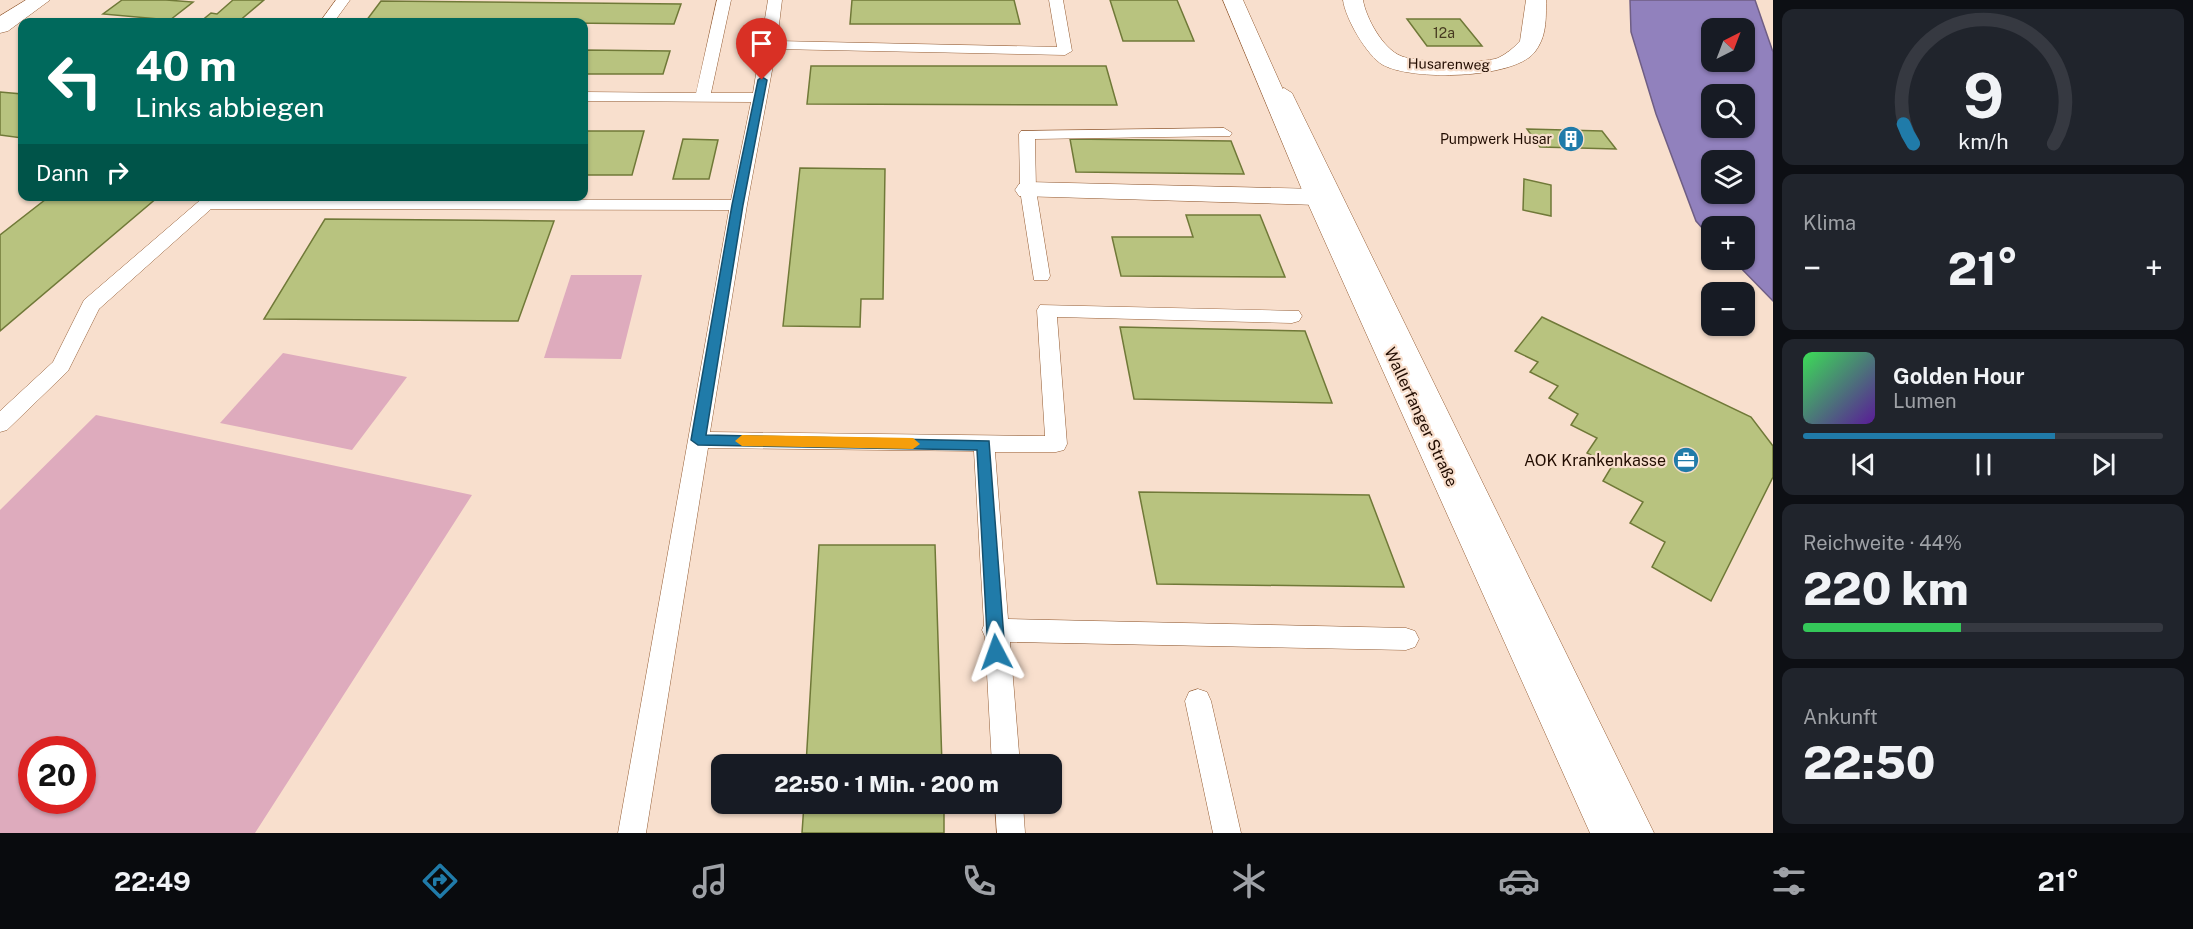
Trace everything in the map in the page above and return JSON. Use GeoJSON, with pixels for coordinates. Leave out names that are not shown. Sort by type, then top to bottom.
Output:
{"type":"FeatureCollection","features":[{"type":"Feature","properties":{"kind":"main road"},"geometry":{"type":"LineString","coordinates":[[0,26],[40,0]]}},
{"type":"Feature","properties":{"kind":"main road","name":"Wallerfanger Straße"},"geometry":{"type":"LineString","coordinates":[[1233,0],[1318,197],[1613,833]]}},
{"type":"Feature","properties":{"kind":"main road","name":"Husarenweg"},"geometry":{"type":"LineString","coordinates":[[1353,0],[1358,17],[1386,57],[1403,64],[1441,66],[1499,65],[1511,60],[1530,42],[1536,0]]}},
{"type":"Feature","properties":{"kind":"main road"},"geometry":{"type":"LineString","coordinates":[[1028,190],[1318,197]]}},
{"type":"Feature","properties":{"kind":"lane"},"geometry":{"type":"LineString","coordinates":[[330,18],[343,0]]}},
{"type":"Feature","properties":{"kind":"lane"},"geometry":{"type":"LineString","coordinates":[[702,98],[724,0]]}},
{"type":"Feature","properties":{"kind":"lane"},"geometry":{"type":"LineString","coordinates":[[632,833],[738,205],[770,45],[776,0]]}},
{"type":"Feature","properties":{"kind":"lane"},"geometry":{"type":"LineString","coordinates":[[770,45],[1065,51],[1056,0]]}},
{"type":"Feature","properties":{"kind":"lane"},"geometry":{"type":"LineString","coordinates":[[1239,0],[1640,833]]}},
{"type":"Feature","properties":{"kind":"lane"},"geometry":{"type":"LineString","coordinates":[[588,97],[759,98]]}},
{"type":"Feature","properties":{"kind":"lane"},"geometry":{"type":"LineString","coordinates":[[1041,276],[1028,190],[1027,134],[1224,133]]}},
{"type":"Feature","properties":{"kind":"lane"},"geometry":{"type":"LineString","coordinates":[[0,424],[61,366],[91,305],[210,201]]}},
{"type":"Feature","properties":{"kind":"lane"},"geometry":{"type":"LineString","coordinates":[[316,201],[738,205]]}},
{"type":"Feature","properties":{"kind":"lane"},"geometry":{"type":"LineString","coordinates":[[698,440],[984,445],[1056,444],[1047,310],[1292,316]]}},
{"type":"Feature","properties":{"kind":"lane"},"geometry":{"type":"LineString","coordinates":[[984,445],[994,630],[1005,754]]}},
{"type":"Feature","properties":{"kind":"lane"},"geometry":{"type":"LineString","coordinates":[[994,630],[1406,639]]}},
{"type":"Feature","properties":{"kind":"lane"},"geometry":{"type":"LineString","coordinates":[[1198,700],[1227,833]]}},
{"type":"Feature","properties":{"kind":"lane"},"geometry":{"type":"LineString","coordinates":[[1010,814],[1011,833]]}},
{"type":"Feature","properties":{"kind":"shaded area"},"geometry":{"type":"Polygon","coordinates":[[[1630,0],[1755,0],[1773,52],[1773,301],[1743,270],[1755,270],[1755,216],[1701,216],[1701,227],[1696,221],[1656,114],[1631,32],[1630,0]]]}},
{"type":"Feature","properties":{"kind":"shaded area"},"geometry":{"type":"Polygon","coordinates":[[[571,275],[642,275],[621,359],[544,358],[571,275]]]}},
{"type":"Feature","properties":{"kind":"shaded area"},"geometry":{"type":"Polygon","coordinates":[[[283,353],[407,377],[352,450],[220,423],[283,353]]]}},
{"type":"Feature","properties":{"kind":"shaded area"},"geometry":{"type":"Polygon","coordinates":[[[96,415],[472,495],[255,833],[0,833],[0,510],[96,415]]]}},
{"type":"Feature","properties":{"kind":"building"},"geometry":{"type":"Polygon","coordinates":[[[122,0],[193,2],[173,18],[103,14],[122,0]]]}},
{"type":"Feature","properties":{"kind":"building"},"geometry":{"type":"Polygon","coordinates":[[[233,0],[264,0],[243,18],[205,18],[211,13],[217,14],[233,0]]]}},
{"type":"Feature","properties":{"kind":"building"},"geometry":{"type":"Polygon","coordinates":[[[852,0],[1014,0],[1020,24],[850,24],[852,0]]]}},
{"type":"Feature","properties":{"kind":"building"},"geometry":{"type":"Polygon","coordinates":[[[1110,0],[1177,0],[1194,41],[1123,41],[1110,0]]]}},
{"type":"Feature","properties":{"kind":"building"},"geometry":{"type":"Polygon","coordinates":[[[381,1],[681,4],[674,24],[588,23],[588,18],[368,18],[381,1]]]}},
{"type":"Feature","properties":{"kind":"building"},"geometry":{"type":"Polygon","coordinates":[[[1407,19],[1460,19],[1482,46],[1427,46],[1407,19]]]}},
{"type":"Feature","properties":{"kind":"building"},"geometry":{"type":"Polygon","coordinates":[[[588,50],[670,51],[663,74],[588,74],[588,50]]]}},
{"type":"Feature","properties":{"kind":"building"},"geometry":{"type":"Polygon","coordinates":[[[811,66],[1106,66],[1117,105],[807,104],[811,66]]]}},
{"type":"Feature","properties":{"kind":"building"},"geometry":{"type":"Polygon","coordinates":[[[0,92],[18,94],[18,137],[0,135],[0,92]]]}},
{"type":"Feature","properties":{"kind":"building","name":"Pumpwerk Husar"},"geometry":{"type":"Polygon","coordinates":[[[1527,129],[1602,131],[1616,149],[1540,147],[1527,129]]]}},
{"type":"Feature","properties":{"kind":"building"},"geometry":{"type":"Polygon","coordinates":[[[588,131],[644,131],[632,175],[588,175],[588,131]]]}},
{"type":"Feature","properties":{"kind":"building"},"geometry":{"type":"Polygon","coordinates":[[[683,139],[718,140],[709,179],[673,179],[683,139]]]}},
{"type":"Feature","properties":{"kind":"building"},"geometry":{"type":"Polygon","coordinates":[[[1070,139],[1231,141],[1244,174],[1076,172],[1070,139]]]}},
{"type":"Feature","properties":{"kind":"building"},"geometry":{"type":"Polygon","coordinates":[[[800,168],[885,169],[883,299],[861,299],[860,327],[783,326],[800,168]]]}},
{"type":"Feature","properties":{"kind":"building"},"geometry":{"type":"Polygon","coordinates":[[[1524,179],[1551,185],[1551,216],[1523,210],[1524,179]]]}},
{"type":"Feature","properties":{"kind":"building"},"geometry":{"type":"Polygon","coordinates":[[[44,201],[153,201],[0,331],[0,235],[44,201]]]}},
{"type":"Feature","properties":{"kind":"building"},"geometry":{"type":"Polygon","coordinates":[[[1186,215],[1260,215],[1285,277],[1121,276],[1112,237],[1193,237],[1186,215]]]}},
{"type":"Feature","properties":{"kind":"building"},"geometry":{"type":"Polygon","coordinates":[[[325,219],[554,221],[518,321],[264,319],[325,219]]]}},
{"type":"Feature","properties":{"kind":"building","name":"AOK Krankenkasse"},"geometry":{"type":"Polygon","coordinates":[[[1542,317],[1751,417],[1773,446],[1773,477],[1711,601],[1652,567],[1665,542],[1630,523],[1643,502],[1603,481],[1612,466],[1587,453],[1597,438],[1571,425],[1578,414],[1549,398],[1558,386],[1530,372],[1538,362],[1515,351],[1542,317]]]}},
{"type":"Feature","properties":{"kind":"building"},"geometry":{"type":"Polygon","coordinates":[[[1120,327],[1305,331],[1332,403],[1134,399],[1120,327]]]}},
{"type":"Feature","properties":{"kind":"building"},"geometry":{"type":"Polygon","coordinates":[[[1139,492],[1369,495],[1404,587],[1157,584],[1139,492]]]}},
{"type":"Feature","properties":{"kind":"building"},"geometry":{"type":"Polygon","coordinates":[[[819,545],[935,545],[942,754],[807,754],[819,545]]]}},
{"type":"Feature","properties":{"kind":"building"},"geometry":{"type":"Polygon","coordinates":[[[803,814],[944,814],[944,833],[802,833],[803,814]]]}},
{"type":"Feature","properties":{"kind":"slow traffic"},"geometry":{"type":"LineString","coordinates":[[742,441],[913,444]]}},
{"type":"Feature","properties":{"kind":"place","name":"Pumpwerk Husar"},"geometry":{"type":"Point","coordinates":[1571,139]}},
{"type":"Feature","properties":{"kind":"place","name":"AOK Krankenkasse"},"geometry":{"type":"Point","coordinates":[1686,460]}},
{"type":"Feature","properties":{"kind":"route"},"geometry":{"type":"LineString","coordinates":[[762,80],[698,440],[984,445],[996,652]]}}]}
